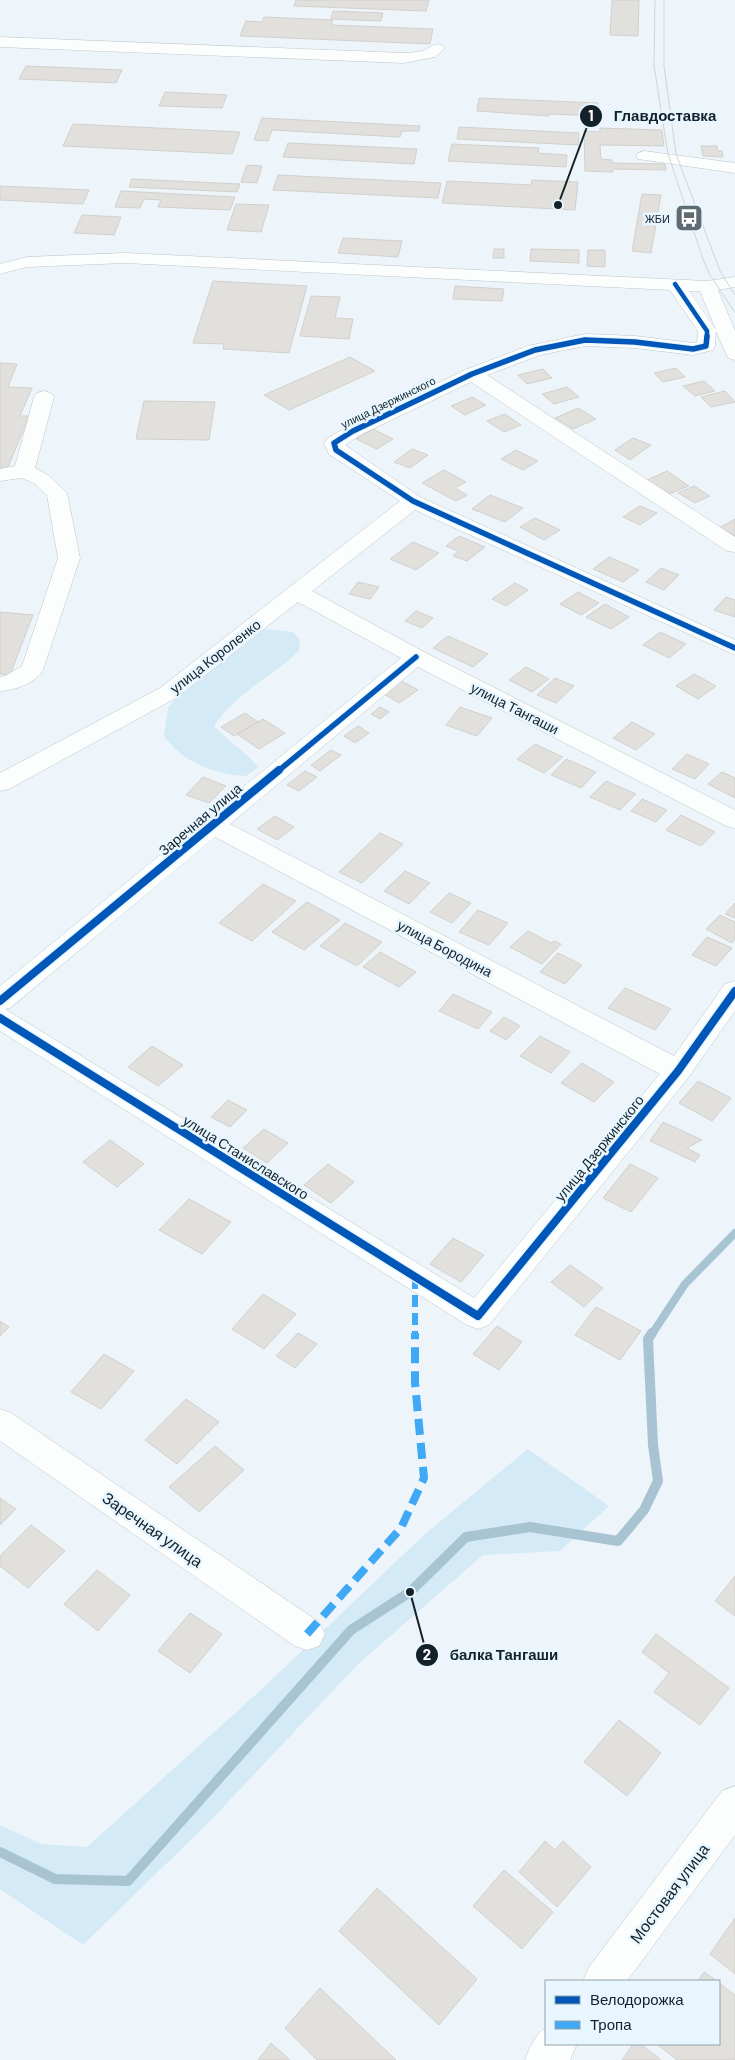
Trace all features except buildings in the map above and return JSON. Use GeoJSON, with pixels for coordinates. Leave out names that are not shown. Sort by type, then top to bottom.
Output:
{"type":"FeatureCollection","features":[{"type":"Feature","properties":{"kind":"street"},"geometry":{"type":"LineString","coordinates":[[0,42],[404,58],[430,54],[437,48]]}},
{"type":"Feature","properties":{"kind":"street"},"geometry":{"type":"LineString","coordinates":[[644,156],[735,168]]}},
{"type":"Feature","properties":{"kind":"street"},"geometry":{"type":"LineString","coordinates":[[0,269],[27,262],[125,258],[707,286],[735,282]]}},
{"type":"Feature","properties":{"kind":"street","name":"улица Дзержинского"},"geometry":{"type":"LineString","coordinates":[[675,284],[707,331],[706,346],[693,349],[635,342],[585,340],[535,350],[472,374],[353,430],[334,443],[336,450],[413,501],[735,648]]}},
{"type":"Feature","properties":{"kind":"street"},"geometry":{"type":"LineString","coordinates":[[707,286],[735,354]]}},
{"type":"Feature","properties":{"kind":"street"},"geometry":{"type":"LineString","coordinates":[[472,374],[735,546]]}},
{"type":"Feature","properties":{"kind":"street"},"geometry":{"type":"LineString","coordinates":[[24,471],[44,397]]}},
{"type":"Feature","properties":{"kind":"street"},"geometry":{"type":"LineString","coordinates":[[0,475],[24,471],[42,479],[56,493],[69,558],[32,670],[11,683],[0,684]]}},
{"type":"Feature","properties":{"kind":"street","name":"улица Короленко"},"geometry":{"type":"LineString","coordinates":[[0,783],[168,693],[413,501]]}},
{"type":"Feature","properties":{"kind":"street","name":"улица Тангаши"},"geometry":{"type":"LineString","coordinates":[[297,592],[416,658],[735,820]]}},
{"type":"Feature","properties":{"kind":"street","name":"Заречная улица"},"geometry":{"type":"LineString","coordinates":[[0,1001],[416,658]]}},
{"type":"Feature","properties":{"kind":"street","name":"улица Бородина"},"geometry":{"type":"LineString","coordinates":[[213,824],[678,1071]]}},
{"type":"Feature","properties":{"kind":"street","name":"улица Дзержинского"},"geometry":{"type":"LineString","coordinates":[[478,1316],[678,1071],[735,991]]}},
{"type":"Feature","properties":{"kind":"street","name":"улица Станиславского"},"geometry":{"type":"LineString","coordinates":[[0,1018],[478,1316]]}},
{"type":"Feature","properties":{"kind":"street","name":"Заречная улица"},"geometry":{"type":"LineString","coordinates":[[0,1423],[307,1634]]}},
{"type":"Feature","properties":{"kind":"street","name":"Мостовая улица"},"geometry":{"type":"LineString","coordinates":[[604,1980],[735,1804]]}},
{"type":"Feature","properties":{"kind":"street"},"geometry":{"type":"LineString","coordinates":[[545,2060],[556,2045]]}},
{"type":"Feature","properties":{"kind":"shaded area"},"geometry":{"type":"Polygon","coordinates":[[[265,629],[293,632],[300,640],[299,651],[233,703],[214,726],[258,767],[246,776],[211,770],[180,753],[164,736],[168,708],[180,694],[265,629]]]}},
{"type":"Feature","properties":{"kind":"shaded area"},"geometry":{"type":"Polygon","coordinates":[[[528,1449],[609,1506],[560,1551],[483,1555],[357,1665],[212,1819],[83,1945],[0,1889],[0,1825],[41,1844],[87,1847],[265,1686],[425,1534],[528,1449]]]}},
{"type":"Feature","properties":{"kind":"waterway"},"geometry":{"type":"LineString","coordinates":[[652,1334],[685,1284],[735,1233]]}},
{"type":"Feature","properties":{"kind":"waterway"},"geometry":{"type":"LineString","coordinates":[[0,1852],[55,1879],[128,1881],[351,1630],[410,1592],[466,1537],[530,1527],[618,1541],[644,1510],[658,1481],[653,1445],[648,1339],[652,1333]]}},
{"type":"Feature","properties":{"kind":"tram line"},"geometry":{"type":"LineString","coordinates":[[655,0],[654,66],[668,154],[703,259],[710,275],[735,313]]}},
{"type":"Feature","properties":{"kind":"tram line"},"geometry":{"type":"LineString","coordinates":[[664,0],[664,66],[676,154],[720,271],[735,295]]}},
{"type":"Feature","properties":{"kind":"marked path"},"geometry":{"type":"LineString","coordinates":[[307,1634],[401,1528],[424,1478],[415,1383],[415,1277]]}},
{"type":"Feature","properties":{"kind":"cycle path"},"geometry":{"type":"LineString","coordinates":[[675,284],[707,331],[706,346],[693,349],[635,342],[585,340],[535,350],[472,374],[353,431],[334,443],[336,450],[413,501],[735,648]]}},
{"type":"Feature","properties":{"kind":"cycle path"},"geometry":{"type":"LineString","coordinates":[[0,1001],[416,657]]}},
{"type":"Feature","properties":{"kind":"cycle path"},"geometry":{"type":"LineString","coordinates":[[0,1018],[478,1316],[678,1071],[735,991]]}},
{"type":"Feature","properties":{"kind":"place","name":"Главдоставка"},"geometry":{"type":"Point","coordinates":[558,205]}},
{"type":"Feature","properties":{"kind":"place","name":"ЖБИ"},"geometry":{"type":"Point","coordinates":[689,218]}},
{"type":"Feature","properties":{"kind":"place","name":"балка Тангаши"},"geometry":{"type":"Point","coordinates":[410,1592]}}]}
